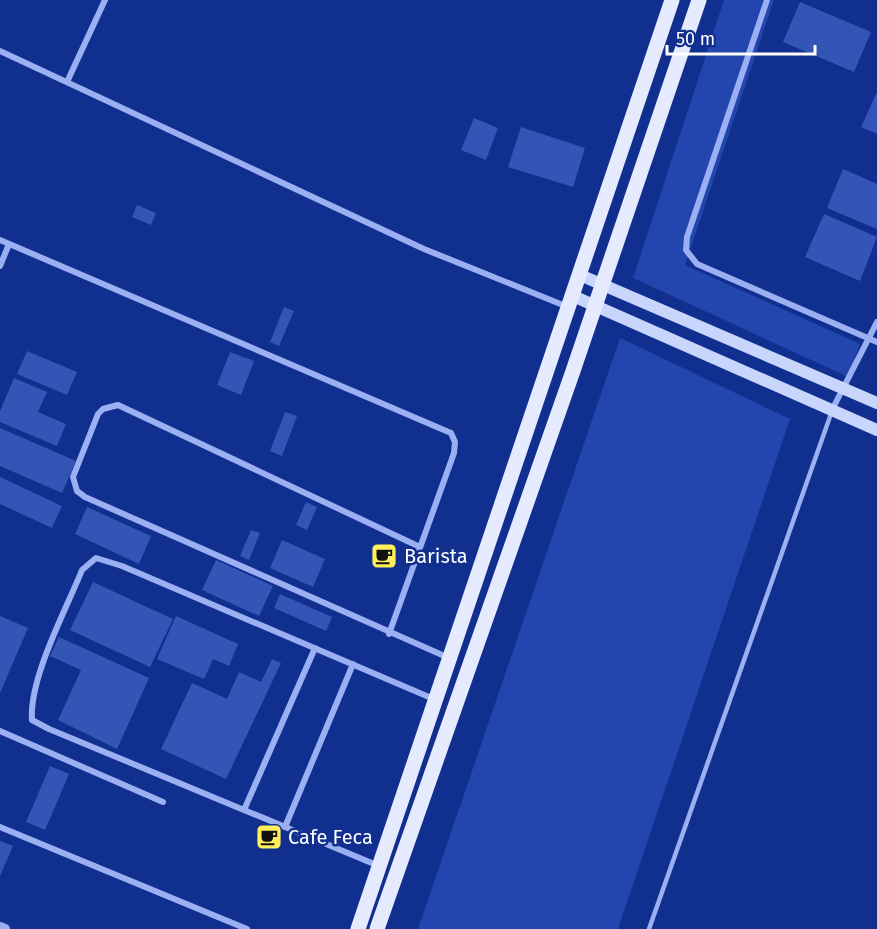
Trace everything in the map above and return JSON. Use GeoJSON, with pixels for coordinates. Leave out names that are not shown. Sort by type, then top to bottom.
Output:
{"type":"FeatureCollection","features":[{"type":"Feature","properties":{"kind":"main road"},"geometry":{"type":"LineString","coordinates":[[358,929],[672,0]]}},
{"type":"Feature","properties":{"kind":"main road"},"geometry":{"type":"LineString","coordinates":[[377,929],[603,284],[699,0]]}},
{"type":"Feature","properties":{"kind":"main road"},"geometry":{"type":"LineString","coordinates":[[580,275],[877,404]]}},
{"type":"Feature","properties":{"kind":"main road"},"geometry":{"type":"LineString","coordinates":[[571,301],[596,304],[877,430]]}},
{"type":"Feature","properties":{"kind":"street"},"geometry":{"type":"LineString","coordinates":[[67,82],[105,0]]}},
{"type":"Feature","properties":{"kind":"street"},"geometry":{"type":"LineString","coordinates":[[767,0],[687,237],[686,250],[698,264],[877,342]]}},
{"type":"Feature","properties":{"kind":"street"},"geometry":{"type":"LineString","coordinates":[[0,51],[424,249],[571,301]]}},
{"type":"Feature","properties":{"kind":"street"},"geometry":{"type":"LineString","coordinates":[[0,240],[451,433],[455,442],[454,453],[389,634]]}},
{"type":"Feature","properties":{"kind":"street"},"geometry":{"type":"LineString","coordinates":[[0,266],[9,244]]}},
{"type":"Feature","properties":{"kind":"street"},"geometry":{"type":"LineString","coordinates":[[832,411],[877,322]]}},
{"type":"Feature","properties":{"kind":"street"},"geometry":{"type":"LineString","coordinates":[[420,547],[118,405],[110,406],[98,414],[73,477],[73,485],[85,497],[389,634],[450,659]]}},
{"type":"Feature","properties":{"kind":"street"},"geometry":{"type":"LineString","coordinates":[[380,866],[32,720],[31,703],[41,672],[82,570],[96,558],[122,566],[436,700]]}},
{"type":"Feature","properties":{"kind":"street"},"geometry":{"type":"LineString","coordinates":[[244,810],[315,648]]}},
{"type":"Feature","properties":{"kind":"street"},"geometry":{"type":"LineString","coordinates":[[285,827],[353,664]]}},
{"type":"Feature","properties":{"kind":"street"},"geometry":{"type":"LineString","coordinates":[[0,731],[163,802]]}},
{"type":"Feature","properties":{"kind":"street"},"geometry":{"type":"LineString","coordinates":[[0,827],[247,929]]}},
{"type":"Feature","properties":{"kind":"street"},"geometry":{"type":"LineString","coordinates":[[0,927],[5,929]]}},
{"type":"Feature","properties":{"kind":"lane"},"geometry":{"type":"LineString","coordinates":[[649,929],[832,411]]}},
{"type":"Feature","properties":{"kind":"shaded area"},"geometry":{"type":"Polygon","coordinates":[[[724,0],[774,0],[685,265],[860,344],[848,377],[633,278],[724,0]]]}},
{"type":"Feature","properties":{"kind":"shaded area"},"geometry":{"type":"Polygon","coordinates":[[[620,338],[790,419],[618,929],[418,929],[620,338]]]}},
{"type":"Feature","properties":{"kind":"building"},"geometry":{"type":"Polygon","coordinates":[[[800,2],[871,32],[854,72],[783,42],[800,2]]]}},
{"type":"Feature","properties":{"kind":"building"},"geometry":{"type":"Polygon","coordinates":[[[877,92],[877,134],[861,127],[877,92]]]}},
{"type":"Feature","properties":{"kind":"building"},"geometry":{"type":"Polygon","coordinates":[[[474,118],[498,128],[486,160],[461,150],[474,118]]]}},
{"type":"Feature","properties":{"kind":"building"},"geometry":{"type":"Polygon","coordinates":[[[521,127],[585,148],[573,187],[508,167],[521,127]]]}},
{"type":"Feature","properties":{"kind":"building"},"geometry":{"type":"Polygon","coordinates":[[[843,169],[877,184],[877,229],[827,208],[843,169]]]}},
{"type":"Feature","properties":{"kind":"building"},"geometry":{"type":"Polygon","coordinates":[[[137,205],[156,213],[151,225],[132,217],[137,205]]]}},
{"type":"Feature","properties":{"kind":"building"},"geometry":{"type":"Polygon","coordinates":[[[824,214],[877,237],[860,281],[805,257],[824,214]]]}},
{"type":"Feature","properties":{"kind":"building"},"geometry":{"type":"Polygon","coordinates":[[[284,307],[294,311],[279,346],[270,342],[284,307]]]}},
{"type":"Feature","properties":{"kind":"building"},"geometry":{"type":"Polygon","coordinates":[[[27,351],[77,372],[67,395],[17,374],[27,351]]]}},
{"type":"Feature","properties":{"kind":"building"},"geometry":{"type":"Polygon","coordinates":[[[230,352],[254,361],[241,395],[217,385],[230,352]]]}},
{"type":"Feature","properties":{"kind":"building"},"geometry":{"type":"Polygon","coordinates":[[[14,378],[47,392],[38,412],[66,424],[57,446],[0,422],[0,411],[14,378]]]}},
{"type":"Feature","properties":{"kind":"building"},"geometry":{"type":"Polygon","coordinates":[[[285,412],[297,416],[282,456],[270,451],[285,412]]]}},
{"type":"Feature","properties":{"kind":"building"},"geometry":{"type":"Polygon","coordinates":[[[0,428],[76,461],[62,493],[0,466],[0,428]]]}},
{"type":"Feature","properties":{"kind":"building"},"geometry":{"type":"Polygon","coordinates":[[[0,477],[62,506],[52,528],[0,504],[0,477]]]}},
{"type":"Feature","properties":{"kind":"building"},"geometry":{"type":"Polygon","coordinates":[[[306,502],[317,507],[307,530],[296,525],[306,502]]]}},
{"type":"Feature","properties":{"kind":"building"},"geometry":{"type":"Polygon","coordinates":[[[87,507],[151,536],[139,564],[75,534],[87,507]]]}},
{"type":"Feature","properties":{"kind":"building"},"geometry":{"type":"Polygon","coordinates":[[[251,530],[260,533],[249,560],[240,556],[251,530]]]}},
{"type":"Feature","properties":{"kind":"building"},"geometry":{"type":"Polygon","coordinates":[[[282,540],[325,559],[313,587],[270,568],[282,540]]]}},
{"type":"Feature","properties":{"kind":"building"},"geometry":{"type":"Polygon","coordinates":[[[216,560],[273,586],[259,616],[202,590],[216,560]]]}},
{"type":"Feature","properties":{"kind":"building"},"geometry":{"type":"Polygon","coordinates":[[[93,582],[173,619],[150,667],[70,630],[93,582]]]}},
{"type":"Feature","properties":{"kind":"building"},"geometry":{"type":"Polygon","coordinates":[[[280,594],[332,617],[326,631],[274,608],[280,594]]]}},
{"type":"Feature","properties":{"kind":"building"},"geometry":{"type":"Polygon","coordinates":[[[0,616],[28,628],[0,693],[0,616]]]}},
{"type":"Feature","properties":{"kind":"building"},"geometry":{"type":"Polygon","coordinates":[[[176,616],[238,644],[229,666],[213,659],[204,679],[157,659],[176,616]]]}},
{"type":"Feature","properties":{"kind":"building"},"geometry":{"type":"Polygon","coordinates":[[[59,637],[149,678],[117,749],[58,720],[81,670],[50,656],[59,637]]]}},
{"type":"Feature","properties":{"kind":"building"},"geometry":{"type":"Polygon","coordinates":[[[272,659],[281,663],[226,779],[161,749],[192,683],[227,699],[239,672],[261,682],[272,659]]]}},
{"type":"Feature","properties":{"kind":"building"},"geometry":{"type":"Polygon","coordinates":[[[50,766],[69,774],[45,830],[26,822],[50,766]]]}},
{"type":"Feature","properties":{"kind":"building"},"geometry":{"type":"Polygon","coordinates":[[[0,841],[13,846],[0,876],[0,841]]]}},
{"type":"Feature","properties":{"kind":"place","name":"Barista"},"geometry":{"type":"Point","coordinates":[384,556]}},
{"type":"Feature","properties":{"kind":"place","name":"Cafe Feca"},"geometry":{"type":"Point","coordinates":[269,837]}}]}
